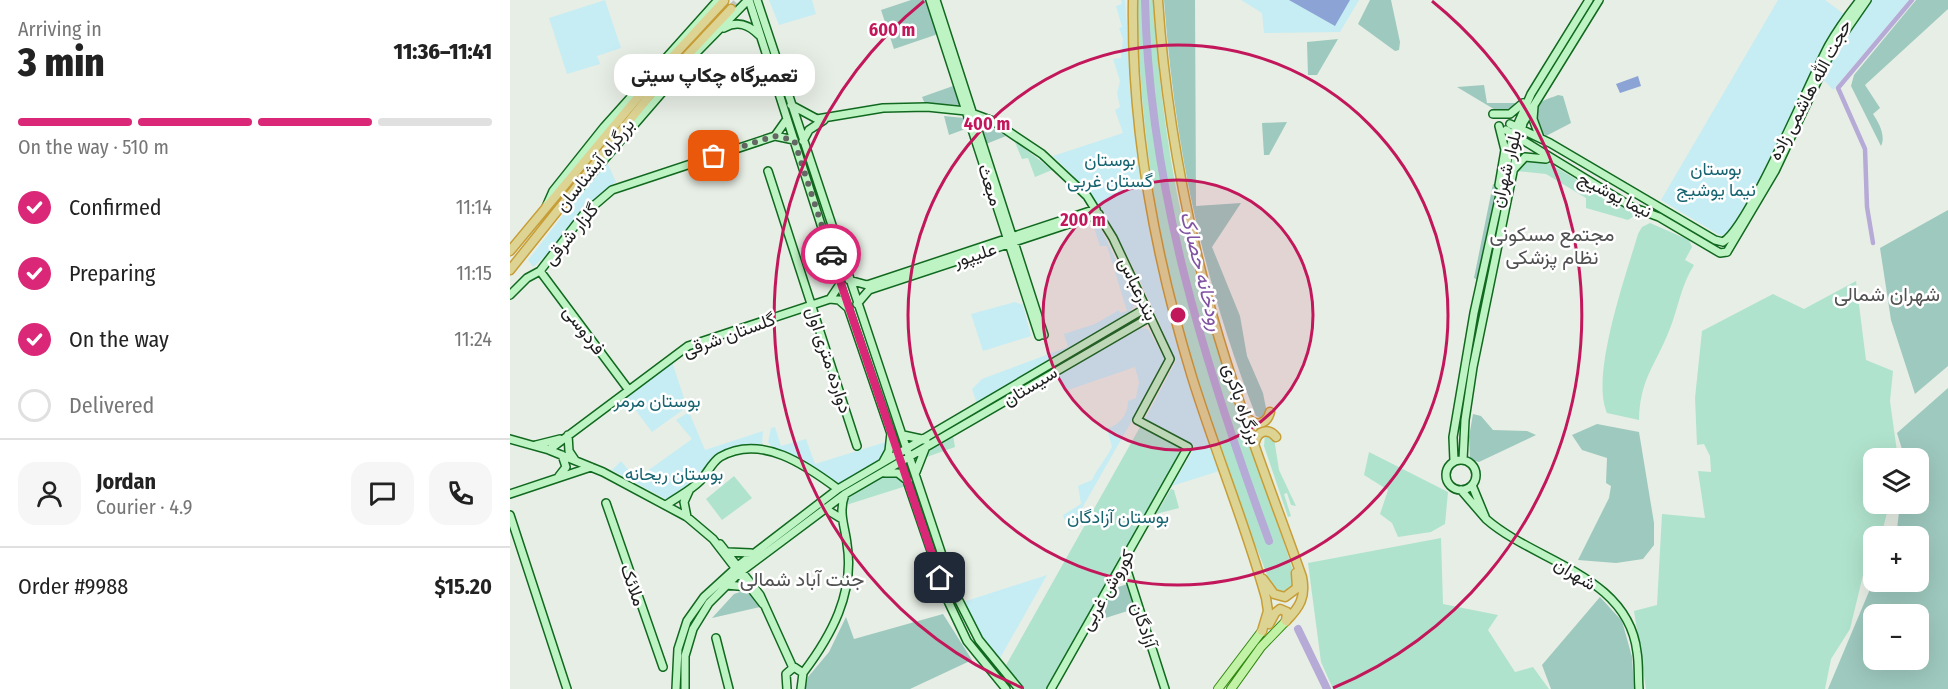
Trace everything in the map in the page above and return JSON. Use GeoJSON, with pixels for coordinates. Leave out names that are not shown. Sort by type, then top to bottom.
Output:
{"type":"FeatureCollection","features":[{"type":"Feature","properties":{"kind":"highway"},"geometry":{"type":"LineString","coordinates":[[1128,0],[1142,145],[1166,278],[1192,377],[1268,607],[1262,631]]}},
{"type":"Feature","properties":{"kind":"highway"},"geometry":{"type":"LineString","coordinates":[[1132,28],[1133,0]]}},
{"type":"Feature","properties":{"kind":"highway","name":"بزرگراه باکری"},"geometry":{"type":"LineString","coordinates":[[1158,0],[1169,113],[1190,225],[1213,315],[1302,577],[1304,594],[1299,608],[1286,621]]}},
{"type":"Feature","properties":{"kind":"highway","name":"بزرگراه آبشناسان"},"geometry":{"type":"LineString","coordinates":[[510,251],[720,1]]}},
{"type":"Feature","properties":{"kind":"highway","name":"بزرگراه آبشناسان"},"geometry":{"type":"LineString","coordinates":[[510,270],[650,95],[733,11]]}},
{"type":"Feature","properties":{"kind":"highway"},"geometry":{"type":"LineString","coordinates":[[1247,418],[1253,423],[1261,423],[1267,419],[1270,412]]}},
{"type":"Feature","properties":{"kind":"highway"},"geometry":{"type":"LineString","coordinates":[[1255,442],[1257,435],[1264,431],[1271,432],[1276,437]]}},
{"type":"Feature","properties":{"kind":"highway"},"geometry":{"type":"LineString","coordinates":[[1257,570],[1277,596],[1285,597],[1293,593],[1298,584],[1289,540]]}},
{"type":"Feature","properties":{"kind":"highway"},"geometry":{"type":"LineString","coordinates":[[1262,631],[1280,609],[1287,612],[1286,621]]}},
{"type":"Feature","properties":{"kind":"main road"},"geometry":{"type":"LineString","coordinates":[[1231,689],[1261,647],[1286,621]]}},
{"type":"Feature","properties":{"kind":"main road"},"geometry":{"type":"LineString","coordinates":[[1218,689],[1262,631]]}},
{"type":"Feature","properties":{"kind":"street"},"geometry":{"type":"LineString","coordinates":[[733,11],[737,0]]}},
{"type":"Feature","properties":{"kind":"street"},"geometry":{"type":"LineString","coordinates":[[555,214],[589,180],[733,11],[748,0],[760,37],[792,105],[857,304],[963,612],[983,646],[1019,689]]}},
{"type":"Feature","properties":{"kind":"street"},"geometry":{"type":"LineString","coordinates":[[757,0],[765,26]]}},
{"type":"Feature","properties":{"kind":"street"},"geometry":{"type":"LineString","coordinates":[[762,0],[771,57],[787,119],[840,284],[957,621],[967,641],[999,685],[1006,689]]}},
{"type":"Feature","properties":{"kind":"street","name":"مبعث"},"geometry":{"type":"LineString","coordinates":[[930,0],[970,112]]}},
{"type":"Feature","properties":{"kind":"street","name":"مبعث"},"geometry":{"type":"LineString","coordinates":[[936,0],[1042,335]]}},
{"type":"Feature","properties":{"kind":"street","name":"بلوار شهران"},"geometry":{"type":"LineString","coordinates":[[1454,461],[1455,426],[1497,203],[1510,154],[1512,130],[1531,94],[1589,0]]}},
{"type":"Feature","properties":{"kind":"street","name":"بلوار شهران"},"geometry":{"type":"LineString","coordinates":[[1463,460],[1464,420],[1473,367],[1512,174],[1512,130],[1535,104],[1599,0]]}},
{"type":"Feature","properties":{"kind":"street","name":"حجت الله هاشمی زاده"},"geometry":{"type":"LineString","coordinates":[[1723,242],[1731,234],[1756,194],[1829,45],[1860,0]]}},
{"type":"Feature","properties":{"kind":"street"},"geometry":{"type":"LineString","coordinates":[[1727,252],[1775,171],[1832,52],[1867,0]]}},
{"type":"Feature","properties":{"kind":"street"},"geometry":{"type":"LineString","coordinates":[[698,51],[730,24],[746,25],[760,37]]}},
{"type":"Feature","properties":{"kind":"street"},"geometry":{"type":"LineString","coordinates":[[1493,114],[1506,115],[1514,112],[1531,94]]}},
{"type":"Feature","properties":{"kind":"street"},"geometry":{"type":"LineString","coordinates":[[1532,147],[1530,139],[1537,137],[1533,119],[1535,104]]}},
{"type":"Feature","properties":{"kind":"street"},"geometry":{"type":"LineString","coordinates":[[792,105],[812,118],[824,119],[883,108],[927,107],[970,112]]}},
{"type":"Feature","properties":{"kind":"street","name":"بندرعباس"},"geometry":{"type":"LineString","coordinates":[[970,112],[993,122],[1042,154],[1087,196],[1098,212],[1146,308],[1170,363],[1137,420]]}},
{"type":"Feature","properties":{"kind":"street"},"geometry":{"type":"LineString","coordinates":[[774,136],[787,119]]}},
{"type":"Feature","properties":{"kind":"street"},"geometry":{"type":"LineString","coordinates":[[803,141],[809,130],[824,119]]}},
{"type":"Feature","properties":{"kind":"street"},"geometry":{"type":"LineString","coordinates":[[1497,203],[1505,150],[1512,130]]}},
{"type":"Feature","properties":{"kind":"street","name":"نیما یوشیج"},"geometry":{"type":"LineString","coordinates":[[1512,130],[1537,137],[1715,240],[1723,242]]}},
{"type":"Feature","properties":{"kind":"street","name":"نیما یوشیج"},"geometry":{"type":"LineString","coordinates":[[1512,130],[1551,160],[1632,207],[1659,217],[1720,253],[1727,252]]}},
{"type":"Feature","properties":{"kind":"street","name":"گلزار شرقی"},"geometry":{"type":"LineString","coordinates":[[510,296],[527,278],[540,271],[585,214],[612,190],[774,136],[794,140]]}},
{"type":"Feature","properties":{"kind":"street"},"geometry":{"type":"LineString","coordinates":[[1512,174],[1525,158],[1551,160]]}},
{"type":"Feature","properties":{"kind":"street","name":"دوارده متری اول"},"geometry":{"type":"LineString","coordinates":[[768,171],[856,446]]}},
{"type":"Feature","properties":{"kind":"street","name":"علیپور"},"geometry":{"type":"LineString","coordinates":[[849,280],[867,285],[1098,212]]}},
{"type":"Feature","properties":{"kind":"street","name":"علیپور"},"geometry":{"type":"LineString","coordinates":[[857,304],[869,290],[1011,240]]}},
{"type":"Feature","properties":{"kind":"street"},"geometry":{"type":"LineString","coordinates":[[1723,242],[1727,252]]}},
{"type":"Feature","properties":{"kind":"street","name":"فردوسی"},"geometry":{"type":"LineString","coordinates":[[540,271],[628,389]]}},
{"type":"Feature","properties":{"kind":"street"},"geometry":{"type":"LineString","coordinates":[[840,284],[830,299],[839,300],[849,308]]}},
{"type":"Feature","properties":{"kind":"street","name":"گلستان شرقی"},"geometry":{"type":"LineString","coordinates":[[549,450],[688,346],[830,299]]}},
{"type":"Feature","properties":{"kind":"street","name":"سیستان"},"geometry":{"type":"LineString","coordinates":[[909,453],[926,440],[1146,308]]}},
{"type":"Feature","properties":{"kind":"street","name":"سیستان"},"geometry":{"type":"LineString","coordinates":[[909,453],[925,449],[1150,317]]}},
{"type":"Feature","properties":{"kind":"street","name":"کوروش غربی"},"geometry":{"type":"LineString","coordinates":[[1051,689],[1188,447],[1137,420]]}},
{"type":"Feature","properties":{"kind":"street"},"geometry":{"type":"LineString","coordinates":[[881,464],[889,451],[891,428]]}},
{"type":"Feature","properties":{"kind":"street"},"geometry":{"type":"LineString","coordinates":[[531,445],[554,441],[568,435],[569,451],[576,461]]}},
{"type":"Feature","properties":{"kind":"street"},"geometry":{"type":"LineString","coordinates":[[903,435],[926,440]]}},
{"type":"Feature","properties":{"kind":"street"},"geometry":{"type":"LineString","coordinates":[[510,440],[549,450],[591,467],[687,517],[728,552],[748,587],[763,604]]}},
{"type":"Feature","properties":{"kind":"street"},"geometry":{"type":"LineString","coordinates":[[666,505],[690,489],[719,457],[762,449],[794,460],[838,489]]}},
{"type":"Feature","properties":{"kind":"street"},"geometry":{"type":"LineString","coordinates":[[915,475],[918,460],[925,449]]}},
{"type":"Feature","properties":{"kind":"street"},"geometry":{"type":"LineString","coordinates":[[676,689],[678,649],[687,621],[704,597],[824,508],[909,453]]}},
{"type":"Feature","properties":{"kind":"street"},"geometry":{"type":"LineString","coordinates":[[555,479],[566,467],[562,455]]}},
{"type":"Feature","properties":{"kind":"street"},"geometry":{"type":"LineString","coordinates":[[685,689],[685,656],[693,629],[709,603],[754,553],[838,489],[881,464],[900,459]]}},
{"type":"Feature","properties":{"kind":"street"},"geometry":{"type":"LineString","coordinates":[[1463,460],[1474,467],[1476,476],[1472,485],[1461,490],[1450,486],[1445,478],[1447,468],[1454,461],[1463,460]]}},
{"type":"Feature","properties":{"kind":"street"},"geometry":{"type":"LineString","coordinates":[[510,494],[591,467]]}},
{"type":"Feature","properties":{"kind":"street"},"geometry":{"type":"LineString","coordinates":[[877,475],[898,473],[908,481]]}},
{"type":"Feature","properties":{"kind":"street"},"geometry":{"type":"LineString","coordinates":[[1472,485],[1486,519]]}},
{"type":"Feature","properties":{"kind":"street"},"geometry":{"type":"LineString","coordinates":[[687,517],[684,502],[690,489]]}},
{"type":"Feature","properties":{"kind":"street","name":"شهران"},"geometry":{"type":"LineString","coordinates":[[1461,490],[1486,519],[1504,535],[1593,582],[1625,615],[1637,650],[1639,689]]}},
{"type":"Feature","properties":{"kind":"street"},"geometry":{"type":"LineString","coordinates":[[801,689],[803,673],[832,628],[848,584],[847,545],[842,519],[845,494]]}},
{"type":"Feature","properties":{"kind":"street","name":"ملائک"},"geometry":{"type":"LineString","coordinates":[[606,503],[663,667]]}},
{"type":"Feature","properties":{"kind":"street"},"geometry":{"type":"LineString","coordinates":[[824,508],[842,519]]}},
{"type":"Feature","properties":{"kind":"street"},"geometry":{"type":"LineString","coordinates":[[510,515],[567,689]]}},
{"type":"Feature","properties":{"kind":"street"},"geometry":{"type":"LineString","coordinates":[[712,539],[760,595],[793,668]]}},
{"type":"Feature","properties":{"kind":"street"},"geometry":{"type":"LineString","coordinates":[[728,552],[754,553]]}},
{"type":"Feature","properties":{"kind":"street","name":"آزادگان"},"geometry":{"type":"LineString","coordinates":[[1124,561],[1165,689]]}},
{"type":"Feature","properties":{"kind":"street"},"geometry":{"type":"LineString","coordinates":[[726,585],[748,587]]}},
{"type":"Feature","properties":{"kind":"street"},"geometry":{"type":"LineString","coordinates":[[716,638],[729,689]]}},
{"type":"Feature","properties":{"kind":"street"},"geometry":{"type":"LineString","coordinates":[[787,689],[786,674],[793,668],[800,669],[803,673]]}},
{"type":"Feature","properties":{"kind":"green space"},"geometry":{"type":"Polygon","coordinates":[[[605,0],[621,48],[597,56],[600,64],[567,74],[549,18],[605,0]]]}},
{"type":"Feature","properties":{"kind":"green space"},"geometry":{"type":"Polygon","coordinates":[[[769,0],[812,0],[816,14],[779,25],[769,0]]]}},
{"type":"Feature","properties":{"kind":"green space","name":"بوستان گستان غربی"},"geometry":{"type":"Polygon","coordinates":[[[1121,0],[1125,0],[1138,140],[1161,280],[1173,328],[1219,471],[1172,486],[1195,447],[1145,419],[1176,361],[1139,278],[1110,226],[1093,201],[1053,156],[1123,133],[1115,110],[1120,107],[1117,93],[1120,81],[1113,59],[1121,58],[1123,39],[1119,28],[1122,27],[1116,6],[1122,4],[1121,0]]]}},
{"type":"Feature","properties":{"kind":"green space"},"geometry":{"type":"Polygon","coordinates":[[[1137,0],[1153,0],[1162,98],[1177,196],[1203,301],[1297,583],[1281,596],[1268,577],[1253,541],[1198,383],[1172,289],[1156,207],[1145,125],[1137,0]]]}},
{"type":"Feature","properties":{"kind":"green space"},"geometry":{"type":"Polygon","coordinates":[[[1241,0],[1359,0],[1340,32],[1264,33],[1262,13],[1241,0]]]}},
{"type":"Feature","properties":{"kind":"green space","name":"بوستان نیما یوشیج"},"geometry":{"type":"Polygon","coordinates":[[[1778,0],[1825,0],[1844,14],[1753,191],[1729,232],[1721,236],[1661,200],[1778,0]]]}},
{"type":"Feature","properties":{"kind":"green space"},"geometry":{"type":"Polygon","coordinates":[[[1872,0],[1909,0],[1833,90],[1821,77],[1855,19],[1872,0]]]}},
{"type":"Feature","properties":{"kind":"green space"},"geometry":{"type":"Polygon","coordinates":[[[1014,140],[1052,170],[1035,177],[1028,158],[1022,159],[1014,140]]]}},
{"type":"Feature","properties":{"kind":"green space"},"geometry":{"type":"Polygon","coordinates":[[[606,160],[616,182],[593,201],[533,267],[528,260],[606,160]]]}},
{"type":"Feature","properties":{"kind":"green space"},"geometry":{"type":"Polygon","coordinates":[[[1525,160],[1545,161],[1632,212],[1634,216],[1628,220],[1586,208],[1586,198],[1546,174],[1516,171],[1525,160]]]}},
{"type":"Feature","properties":{"kind":"green space"},"geometry":{"type":"Polygon","coordinates":[[[1097,220],[1136,303],[1127,316],[977,404],[972,389],[982,379],[1068,347],[1064,334],[1095,324],[1119,310],[1120,313],[1127,311],[1107,246],[1100,246],[1092,222],[1097,220]]]}},
{"type":"Feature","properties":{"kind":"green space"},"geometry":{"type":"Polygon","coordinates":[[[1650,223],[1689,240],[1692,247],[1685,260],[1694,265],[1669,331],[1645,383],[1639,420],[1607,413],[1603,396],[1603,375],[1618,299],[1638,234],[1642,227],[1650,223]]]}},
{"type":"Feature","properties":{"kind":"green space"},"geometry":{"type":"Polygon","coordinates":[[[1856,281],[1866,360],[1893,371],[1890,401],[1896,448],[1863,448],[1863,514],[1887,514],[1884,526],[1863,526],[1863,575],[1850,629],[1831,659],[1825,689],[1646,689],[1634,611],[1657,605],[1662,514],[1705,518],[1698,471],[1711,472],[1710,456],[1704,444],[1697,445],[1695,398],[1702,331],[1773,294],[1804,309],[1856,281]]]}},
{"type":"Feature","properties":{"kind":"green space"},"geometry":{"type":"Polygon","coordinates":[[[1015,302],[1023,305],[1031,336],[983,351],[971,314],[1015,302]]]}},
{"type":"Feature","properties":{"kind":"green space"},"geometry":{"type":"Polygon","coordinates":[[[1141,328],[1148,329],[1166,361],[1069,531],[1063,515],[1081,504],[1078,486],[1092,480],[1110,451],[1112,447],[1107,429],[1119,422],[1125,415],[1128,401],[1136,398],[1139,382],[1135,367],[1065,391],[1059,378],[1061,373],[1141,328]]]}},
{"type":"Feature","properties":{"kind":"green space","name":"بوستان مرمر"},"geometry":{"type":"Polygon","coordinates":[[[672,362],[687,407],[652,432],[625,396],[672,362]]]}},
{"type":"Feature","properties":{"kind":"green space","name":"بوستان ریحانه"},"geometry":{"type":"Polygon","coordinates":[[[689,412],[705,450],[763,431],[762,445],[720,453],[692,483],[667,500],[612,470],[621,461],[636,479],[692,439],[676,420],[689,412]]]}},
{"type":"Feature","properties":{"kind":"green space"},"geometry":{"type":"Polygon","coordinates":[[[775,427],[781,446],[806,439],[815,464],[889,441],[883,459],[840,484],[807,463],[771,446],[768,442],[771,428],[775,427]]]}},
{"type":"Feature","properties":{"kind":"green space","name":"بوستان آزادگان"},"geometry":{"type":"Polygon","coordinates":[[[1140,427],[1180,447],[1182,451],[1047,689],[1024,689],[1005,667],[1140,427]]]}},
{"type":"Feature","properties":{"kind":"green space"},"geometry":{"type":"Polygon","coordinates":[[[1265,434],[1274,438],[1279,470],[1296,506],[1291,505],[1287,493],[1284,494],[1291,516],[1288,517],[1264,446],[1265,434]]]}},
{"type":"Feature","properties":{"kind":"green space"},"geometry":{"type":"Polygon","coordinates":[[[953,435],[955,447],[921,459],[924,452],[953,435]]]}},
{"type":"Feature","properties":{"kind":"green space"},"geometry":{"type":"Polygon","coordinates":[[[1369,452],[1448,492],[1445,524],[1431,532],[1398,537],[1392,523],[1380,514],[1388,490],[1364,475],[1369,452]]]}},
{"type":"Feature","properties":{"kind":"green space"},"geometry":{"type":"Polygon","coordinates":[[[894,474],[902,478],[906,486],[843,506],[846,499],[885,475],[894,474]]]}},
{"type":"Feature","properties":{"kind":"green space"},"geometry":{"type":"Polygon","coordinates":[[[734,476],[752,498],[722,520],[706,499],[734,476]]]}},
{"type":"Feature","properties":{"kind":"green space"},"geometry":{"type":"Polygon","coordinates":[[[1171,489],[1174,490],[1179,508],[1156,514],[1171,489]]]}},
{"type":"Feature","properties":{"kind":"green space"},"geometry":{"type":"Polygon","coordinates":[[[1441,538],[1443,604],[1498,615],[1488,630],[1515,672],[1533,667],[1549,689],[1333,689],[1321,662],[1308,563],[1441,538]]]}},
{"type":"Feature","properties":{"kind":"green space"},"geometry":{"type":"Polygon","coordinates":[[[1047,575],[999,660],[984,640],[963,602],[1047,575]]]}},
{"type":"Feature","properties":{"kind":"shaded area"},"geometry":{"type":"Polygon","coordinates":[[[911,0],[926,0],[938,34],[894,49],[881,10],[911,0]]]}},
{"type":"Feature","properties":{"kind":"shaded area"},"geometry":{"type":"Polygon","coordinates":[[[1164,0],[1195,0],[1196,206],[1241,203],[1212,247],[1240,316],[1247,356],[1263,393],[1267,413],[1263,419],[1256,416],[1237,364],[1206,263],[1175,108],[1164,0]]]}},
{"type":"Feature","properties":{"kind":"shaded area"},"geometry":{"type":"Polygon","coordinates":[[[1289,0],[1350,0],[1335,26],[1289,0]]]}},
{"type":"Feature","properties":{"kind":"shaded area"},"geometry":{"type":"Polygon","coordinates":[[[1370,0],[1391,0],[1400,42],[1399,50],[1395,51],[1358,24],[1370,0]]]}},
{"type":"Feature","properties":{"kind":"shaded area"},"geometry":{"type":"Polygon","coordinates":[[[1916,0],[1948,0],[1948,9],[1865,85],[1880,108],[1873,114],[1882,134],[1881,146],[1851,86],[1854,75],[1916,0]]]}},
{"type":"Feature","properties":{"kind":"shaded area"},"geometry":{"type":"Polygon","coordinates":[[[1338,39],[1317,75],[1308,75],[1307,42],[1338,39]]]}},
{"type":"Feature","properties":{"kind":"shaded area"},"geometry":{"type":"Polygon","coordinates":[[[1638,76],[1641,86],[1620,93],[1616,84],[1638,76]]]}},
{"type":"Feature","properties":{"kind":"shaded area"},"geometry":{"type":"Polygon","coordinates":[[[1484,85],[1487,103],[1518,103],[1510,112],[1497,111],[1457,87],[1484,85]]]}},
{"type":"Feature","properties":{"kind":"shaded area"},"geometry":{"type":"Polygon","coordinates":[[[953,86],[960,105],[925,104],[922,97],[953,86]]]}},
{"type":"Feature","properties":{"kind":"shaded area"},"geometry":{"type":"Polygon","coordinates":[[[1558,95],[1563,96],[1571,123],[1546,136],[1540,130],[1535,112],[1543,101],[1558,95]]]}},
{"type":"Feature","properties":{"kind":"shaded area"},"geometry":{"type":"Polygon","coordinates":[[[944,116],[964,118],[968,128],[949,135],[944,116]]]}},
{"type":"Feature","properties":{"kind":"shaded area"},"geometry":{"type":"Polygon","coordinates":[[[978,122],[981,122],[1006,136],[986,144],[978,122]]]}},
{"type":"Feature","properties":{"kind":"shaded area"},"geometry":{"type":"Polygon","coordinates":[[[1287,122],[1269,155],[1264,155],[1262,123],[1287,122]]]}},
{"type":"Feature","properties":{"kind":"shaded area"},"geometry":{"type":"Polygon","coordinates":[[[1493,184],[1497,185],[1478,280],[1474,278],[1493,184]]]}},
{"type":"Feature","properties":{"kind":"shaded area"},"geometry":{"type":"Polygon","coordinates":[[[1948,210],[1948,366],[1915,394],[1891,320],[1880,248],[1948,210]]]}},
{"type":"Feature","properties":{"kind":"shaded area"},"geometry":{"type":"Polygon","coordinates":[[[1948,388],[1948,689],[1828,689],[1863,606],[1863,670],[1929,670],[1929,604],[1864,604],[1869,592],[1929,592],[1929,526],[1897,526],[1899,514],[1929,514],[1929,448],[1902,448],[1897,433],[1948,388]]]}},
{"type":"Feature","properties":{"kind":"shaded area"},"geometry":{"type":"Polygon","coordinates":[[[1473,414],[1481,416],[1493,430],[1527,431],[1536,435],[1479,462],[1470,460],[1469,437],[1473,414]]]}},
{"type":"Feature","properties":{"kind":"shaded area"},"geometry":{"type":"Polygon","coordinates":[[[1597,424],[1639,432],[1654,523],[1654,545],[1643,559],[1616,563],[1578,560],[1609,498],[1611,486],[1606,483],[1607,458],[1582,450],[1572,435],[1597,424]]]}},
{"type":"Feature","properties":{"kind":"shaded area"},"geometry":{"type":"Polygon","coordinates":[[[1128,584],[1137,608],[1096,621],[1115,588],[1128,584]]]}},
{"type":"Feature","properties":{"kind":"shaded area"},"geometry":{"type":"Polygon","coordinates":[[[740,592],[752,594],[760,607],[712,618],[734,594],[740,592]]]}},
{"type":"Feature","properties":{"kind":"shaded area"},"geometry":{"type":"Polygon","coordinates":[[[1600,597],[1622,621],[1632,657],[1634,689],[1551,689],[1542,665],[1600,597]]]}},
{"type":"Feature","properties":{"kind":"shaded area"},"geometry":{"type":"Polygon","coordinates":[[[943,614],[972,660],[910,689],[805,689],[808,677],[829,652],[846,617],[854,639],[943,614]]]}},
{"type":"Feature","properties":{"kind":"waterway","name":"رودخانه حصارک"},"geometry":{"type":"LineString","coordinates":[[1145,0],[1149,70],[1157,139],[1184,275],[1223,409],[1269,541]]}},
{"type":"Feature","properties":{"kind":"waterway"},"geometry":{"type":"LineString","coordinates":[[1873,243],[1867,207],[1865,149],[1838,88],[1912,0]]}},
{"type":"Feature","properties":{"kind":"waterway","name":"رودخانه حصارک"},"geometry":{"type":"LineString","coordinates":[[1298,629],[1327,689]]}},
{"type":"Feature","properties":{"kind":"tunnel"},"geometry":{"type":"LineString","coordinates":[[731,9],[739,0]]}},
{"type":"Feature","properties":{"kind":"way so far"},"geometry":{"type":"LineString","coordinates":[[714,156],[774,136],[794,140],[831,254]]}},
{"type":"Feature","properties":{"kind":"place","name":"تعمیرگاه چکاپ سیتی"},"geometry":{"type":"Point","coordinates":[714,156]}},
{"type":"Feature","properties":{"kind":"district","name":"مجتمع مسکونی نظام پزشکی"},"geometry":{"type":"Point","coordinates":[1552,246]}},
{"type":"Feature","properties":{"kind":"district","name":"شهران شمالی"},"geometry":{"type":"Point","coordinates":[1887,294]}},
{"type":"Feature","properties":{"kind":"district","name":"جنت‌ آباد شمالی"},"geometry":{"type":"Point","coordinates":[802,579]}},
{"type":"Feature","properties":{"kind":"route"},"geometry":{"type":"LineString","coordinates":[[831,254],[940,578]]}}]}
